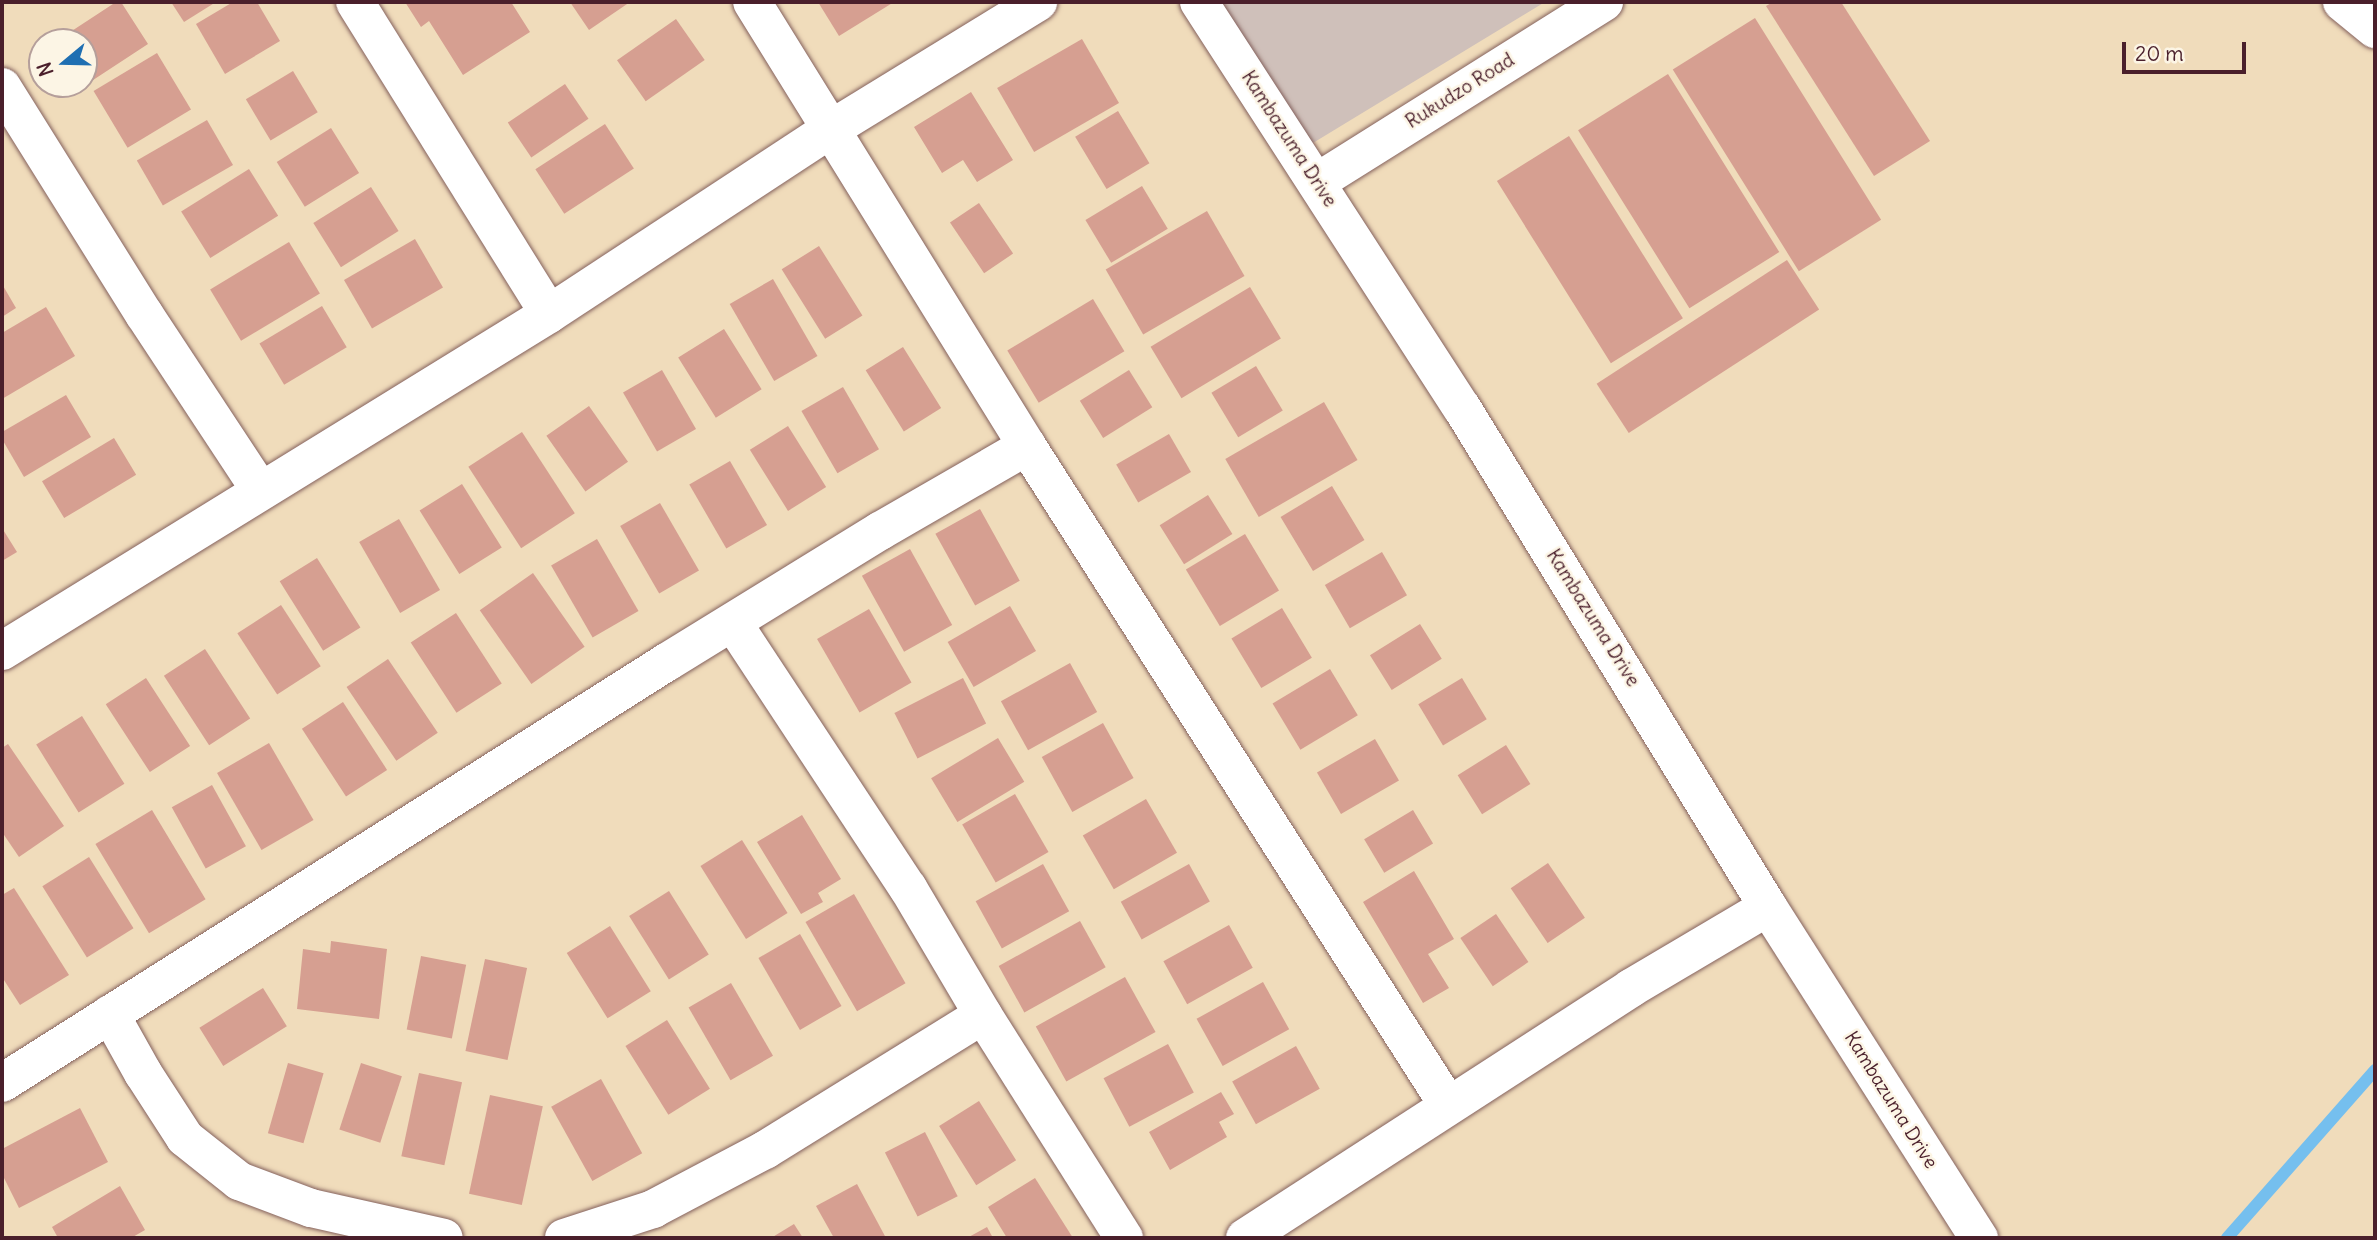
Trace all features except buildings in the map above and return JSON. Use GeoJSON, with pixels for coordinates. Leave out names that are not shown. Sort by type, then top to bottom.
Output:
{"type":"FeatureCollection","features":[{"type":"Feature","properties":{"kind":"street"},"geometry":{"type":"LineString","coordinates":[[355,2],[549,314]]}},
{"type":"Feature","properties":{"kind":"street"},"geometry":{"type":"LineString","coordinates":[[752,2],[1027,446],[1448,1105]]}},
{"type":"Feature","properties":{"kind":"street"},"geometry":{"type":"LineString","coordinates":[[2,651],[549,314],[831,129],[1038,2]]}},
{"type":"Feature","properties":{"kind":"street","name":"Kambazuma Drive"},"geometry":{"type":"LineString","coordinates":[[1199,2],[1317,181],[1612,648],[1768,907],[1979,1238]]}},
{"type":"Feature","properties":{"kind":"street","name":"Rukudzo Road"},"geometry":{"type":"LineString","coordinates":[[1317,181],[1604,2]]}},
{"type":"Feature","properties":{"kind":"street"},"geometry":{"type":"LineString","coordinates":[[2342,2],[2375,29]]}},
{"type":"Feature","properties":{"kind":"street"},"geometry":{"type":"LineString","coordinates":[[2,87],[144,314],[260,490]]}},
{"type":"Feature","properties":{"kind":"street"},"geometry":{"type":"LineString","coordinates":[[2,1083],[880,531],[1027,446]]}},
{"type":"Feature","properties":{"kind":"street"},"geometry":{"type":"LineString","coordinates":[[733,623],[908,887],[983,1015],[1124,1238]]}},
{"type":"Feature","properties":{"kind":"street"},"geometry":{"type":"LineString","coordinates":[[1245,1238],[1631,988],[1768,907]]}},
{"type":"Feature","properties":{"kind":"street"},"geometry":{"type":"LineString","coordinates":[[110,1014],[143,1073],[186,1138],[239,1181],[311,1208],[444,1238]]}},
{"type":"Feature","properties":{"kind":"street"},"geometry":{"type":"LineString","coordinates":[[564,1238],[653,1209],[765,1150],[983,1015]]}},
{"type":"Feature","properties":{"kind":"shaded area"},"geometry":{"type":"Polygon","coordinates":[[[1222,2],[1545,2],[1308,146],[1222,2]]]}},
{"type":"Feature","properties":{"kind":"waterway"},"geometry":{"type":"LineString","coordinates":[[2227,1238],[2375,1070]]}}]}
